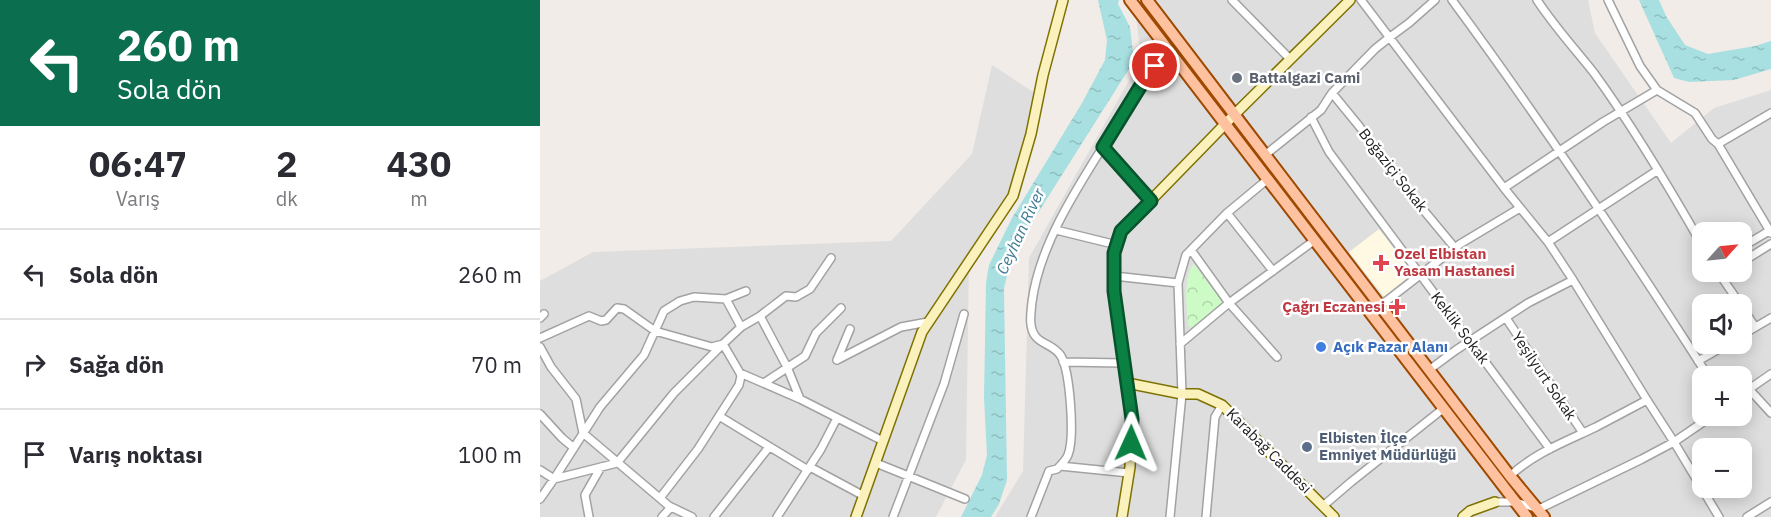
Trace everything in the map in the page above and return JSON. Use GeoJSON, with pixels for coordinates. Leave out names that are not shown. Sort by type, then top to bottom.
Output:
{"type":"FeatureCollection","features":[{"type":"Feature","properties":{"kind":"main road"},"geometry":{"type":"LineString","coordinates":[[1130,0],[1527,517]]}},
{"type":"Feature","properties":{"kind":"main road"},"geometry":{"type":"LineString","coordinates":[[1147,0],[1510,476],[1542,513]]}},
{"type":"Feature","properties":{"kind":"street"},"geometry":{"type":"LineString","coordinates":[[856,517],[922,332],[1013,196],[1063,0]]}},
{"type":"Feature","properties":{"kind":"street"},"geometry":{"type":"LineString","coordinates":[[1232,0],[1290,59]]}},
{"type":"Feature","properties":{"kind":"street"},"geometry":{"type":"LineString","coordinates":[[1122,517],[1129,473],[1132,419],[1114,291],[1114,253],[1121,231],[1350,0]]}},
{"type":"Feature","properties":{"kind":"street"},"geometry":{"type":"LineString","coordinates":[[1361,0],[1548,243],[1719,517]]}},
{"type":"Feature","properties":{"kind":"street"},"geometry":{"type":"LineString","coordinates":[[1265,155],[1321,110],[1332,93],[1390,37],[1435,0]]}},
{"type":"Feature","properties":{"kind":"street"},"geometry":{"type":"LineString","coordinates":[[1452,0],[1521,94],[1701,366]]}},
{"type":"Feature","properties":{"kind":"street"},"geometry":{"type":"LineString","coordinates":[[1537,0],[1620,112],[1692,228]]}},
{"type":"Feature","properties":{"kind":"street"},"geometry":{"type":"LineString","coordinates":[[1608,0],[1640,66],[1657,90],[1695,113],[1712,139],[1718,144],[1770,232],[1752,242]]}},
{"type":"Feature","properties":{"kind":"street"},"geometry":{"type":"LineString","coordinates":[[1030,517],[1049,471],[1057,469],[1068,456],[1071,441],[1071,413],[1065,367],[1054,347],[1036,337],[1031,325],[1037,273],[1043,255],[1086,174],[1143,82],[1167,51]]}},
{"type":"Feature","properties":{"kind":"street"},"geometry":{"type":"LineString","coordinates":[[1504,188],[1559,150],[1657,90]]}},
{"type":"Feature","properties":{"kind":"street","name":"Boğaziçi Sokak"},"geometry":{"type":"LineString","coordinates":[[1332,93],[1455,248]]}},
{"type":"Feature","properties":{"kind":"street"},"geometry":{"type":"LineString","coordinates":[[1718,144],[1771,114]]}},
{"type":"Feature","properties":{"kind":"street","name":"Keklik Sokak"},"geometry":{"type":"LineString","coordinates":[[1311,117],[1329,152],[1550,449]]}},
{"type":"Feature","properties":{"kind":"street"},"geometry":{"type":"LineString","coordinates":[[1103,147],[1151,201]]}},
{"type":"Feature","properties":{"kind":"street"},"geometry":{"type":"LineString","coordinates":[[1548,243],[1658,170]]}},
{"type":"Feature","properties":{"kind":"street"},"geometry":{"type":"LineString","coordinates":[[1170,517],[1182,394],[1178,283],[1186,255],[1227,213],[1268,179]]}},
{"type":"Feature","properties":{"kind":"street"},"geometry":{"type":"LineString","coordinates":[[1380,306],[1455,248],[1520,208]]}},
{"type":"Feature","properties":{"kind":"street"},"geometry":{"type":"LineString","coordinates":[[1227,213],[1273,271]]}},
{"type":"Feature","properties":{"kind":"street"},"geometry":{"type":"LineString","coordinates":[[1056,230],[1117,245]]}},
{"type":"Feature","properties":{"kind":"street"},"geometry":{"type":"LineString","coordinates":[[1180,344],[1229,303],[1315,240]]}},
{"type":"Feature","properties":{"kind":"street"},"geometry":{"type":"LineString","coordinates":[[1752,256],[1771,244]]}},
{"type":"Feature","properties":{"kind":"street"},"geometry":{"type":"LineString","coordinates":[[1191,250],[1229,303],[1277,357]]}},
{"type":"Feature","properties":{"kind":"street"},"geometry":{"type":"LineString","coordinates":[[540,470],[554,479],[617,463],[674,393],[723,344],[741,327],[786,296],[796,297],[810,289],[831,258]]}},
{"type":"Feature","properties":{"kind":"street"},"geometry":{"type":"LineString","coordinates":[[1114,276],[1178,283]]}},
{"type":"Feature","properties":{"kind":"street"},"geometry":{"type":"LineString","coordinates":[[1429,370],[1528,303],[1573,280]]}},
{"type":"Feature","properties":{"kind":"street"},"geometry":{"type":"LineString","coordinates":[[540,499],[600,407],[644,355],[664,311],[680,301],[694,297],[726,299],[746,291]]}},
{"type":"Feature","properties":{"kind":"street"},"geometry":{"type":"LineString","coordinates":[[726,299],[741,327]]}},
{"type":"Feature","properties":{"kind":"street"},"geometry":{"type":"LineString","coordinates":[[540,338],[589,316],[601,321],[606,320],[617,308],[624,309],[655,332],[712,347],[723,344]]}},
{"type":"Feature","properties":{"kind":"street"},"geometry":{"type":"LineString","coordinates":[[764,383],[805,356],[816,333],[840,308]]}},
{"type":"Feature","properties":{"kind":"street"},"geometry":{"type":"LineString","coordinates":[[893,517],[944,384],[964,314]]}},
{"type":"Feature","properties":{"kind":"street"},"geometry":{"type":"LineString","coordinates":[[760,315],[787,367],[800,399]]}},
{"type":"Feature","properties":{"kind":"street","name":"Yeşilyurt Sokak"},"geometry":{"type":"LineString","coordinates":[[1506,318],[1583,433]]}},
{"type":"Feature","properties":{"kind":"street"},"geometry":{"type":"LineString","coordinates":[[1752,329],[1771,318]]}},
{"type":"Feature","properties":{"kind":"street"},"geometry":{"type":"LineString","coordinates":[[850,329],[837,360],[901,327],[928,322]]}},
{"type":"Feature","properties":{"kind":"street"},"geometry":{"type":"LineString","coordinates":[[1752,322],[1755,327]]}},
{"type":"Feature","properties":{"kind":"street"},"geometry":{"type":"LineString","coordinates":[[660,498],[698,449],[739,385],[740,373],[723,344]]}},
{"type":"Feature","properties":{"kind":"street"},"geometry":{"type":"LineString","coordinates":[[540,347],[551,367],[576,399],[583,433],[671,507],[692,517]]}},
{"type":"Feature","properties":{"kind":"street"},"geometry":{"type":"LineString","coordinates":[[1698,362],[1711,354]]}},
{"type":"Feature","properties":{"kind":"street"},"geometry":{"type":"LineString","coordinates":[[1063,362],[1124,363]]}},
{"type":"Feature","properties":{"kind":"street"},"geometry":{"type":"LineString","coordinates":[[740,373],[800,399],[883,441]]}},
{"type":"Feature","properties":{"kind":"street"},"geometry":{"type":"LineString","coordinates":[[1752,387],[1771,374]]}},
{"type":"Feature","properties":{"kind":"street","name":"Karabağ Caddesi"},"geometry":{"type":"LineString","coordinates":[[1127,383],[1182,394],[1198,394],[1222,405],[1331,516]]}},
{"type":"Feature","properties":{"kind":"street"},"geometry":{"type":"LineString","coordinates":[[1752,392],[1771,413]]}},
{"type":"Feature","properties":{"kind":"street"},"geometry":{"type":"LineString","coordinates":[[1510,476],[1550,449],[1647,400]]}},
{"type":"Feature","properties":{"kind":"street"},"geometry":{"type":"LineString","coordinates":[[1206,517],[1215,417],[1222,405]]}},
{"type":"Feature","properties":{"kind":"street"},"geometry":{"type":"LineString","coordinates":[[1323,506],[1444,408]]}},
{"type":"Feature","properties":{"kind":"street"},"geometry":{"type":"LineString","coordinates":[[540,414],[574,448]]}},
{"type":"Feature","properties":{"kind":"street"},"geometry":{"type":"LineString","coordinates":[[719,416],[769,447],[864,496]]}},
{"type":"Feature","properties":{"kind":"street"},"geometry":{"type":"LineString","coordinates":[[777,517],[809,469],[837,418]]}},
{"type":"Feature","properties":{"kind":"street"},"geometry":{"type":"LineString","coordinates":[[1462,517],[1470,511],[1495,502],[1515,502],[1542,513],[1674,442],[1697,426]]}},
{"type":"Feature","properties":{"kind":"street"},"geometry":{"type":"LineString","coordinates":[[714,517],[769,447]]}},
{"type":"Feature","properties":{"kind":"street"},"geometry":{"type":"LineString","coordinates":[[876,463],[965,499]]}},
{"type":"Feature","properties":{"kind":"street"},"geometry":{"type":"LineString","coordinates":[[1060,466],[1129,473]]}},
{"type":"Feature","properties":{"kind":"street"},"geometry":{"type":"LineString","coordinates":[[589,517],[585,495],[601,467]]}},
{"type":"Feature","properties":{"kind":"street"},"geometry":{"type":"LineString","coordinates":[[1747,517],[1771,502]]}},
{"type":"Feature","properties":{"kind":"street"},"geometry":{"type":"LineString","coordinates":[[662,517],[671,507]]}},
{"type":"Feature","properties":{"kind":"shaded area"},"geometry":{"type":"Polygon","coordinates":[[[1134,0],[1588,0],[1595,33],[1671,143],[1714,108],[1771,90],[1771,517],[995,517],[1023,471],[1029,258],[1141,59],[1134,0]]]}},
{"type":"Feature","properties":{"kind":"shaded area"},"geometry":{"type":"Polygon","coordinates":[[[992,65],[1041,97],[1010,194],[969,259],[966,460],[936,517],[540,517],[540,281],[593,252],[891,241],[972,154],[992,65]]]}},
{"type":"Feature","properties":{"kind":"shaded area","name":"Ozel Elbistan Yasam Hastanesi"},"geometry":{"type":"Polygon","coordinates":[[[1379,229],[1413,273],[1384,297],[1349,252],[1379,229]]]}},
{"type":"Feature","properties":{"kind":"green space"},"geometry":{"type":"Polygon","coordinates":[[[1194,264],[1223,303],[1191,328],[1188,320],[1186,294],[1188,276],[1194,264]]]}},
{"type":"Feature","properties":{"kind":"water","name":"Ceyhan River"},"geometry":{"type":"Polygon","coordinates":[[[1098,0],[1119,0],[1118,4],[1130,27],[1134,61],[1024,235],[1011,260],[1004,288],[1007,480],[999,504],[991,517],[961,517],[982,475],[987,455],[984,398],[986,283],[989,265],[1012,218],[1082,103],[1105,60],[1107,40],[1098,0]]]}},
{"type":"Feature","properties":{"kind":"water"},"geometry":{"type":"Polygon","coordinates":[[[1639,0],[1659,0],[1666,16],[1685,45],[1708,54],[1771,41],[1771,69],[1734,80],[1689,82],[1674,78],[1639,0]]]}},
{"type":"Feature","properties":{"kind":"place","name":"Battalgazi Cami"},"geometry":{"type":"Point","coordinates":[1237,78]}},
{"type":"Feature","properties":{"kind":"place","name":"Ozel Elbistan Yasam Hastanesi"},"geometry":{"type":"Point","coordinates":[1381,263]}},
{"type":"Feature","properties":{"kind":"place","name":"Çağrı Eczanesi"},"geometry":{"type":"Point","coordinates":[1397,307]}},
{"type":"Feature","properties":{"kind":"place","name":"Açık Pazar Alanı"},"geometry":{"type":"Point","coordinates":[1321,347]}},
{"type":"Feature","properties":{"kind":"place","name":"Elbisten İlçe Emniyet Müdürlüğü"},"geometry":{"type":"Point","coordinates":[1307,447]}},
{"type":"Feature","properties":{"kind":"route"},"geometry":{"type":"LineString","coordinates":[[1131,443],[1132,419],[1114,291],[1114,253],[1121,231],[1151,201],[1103,147],[1155,66]]}}]}
